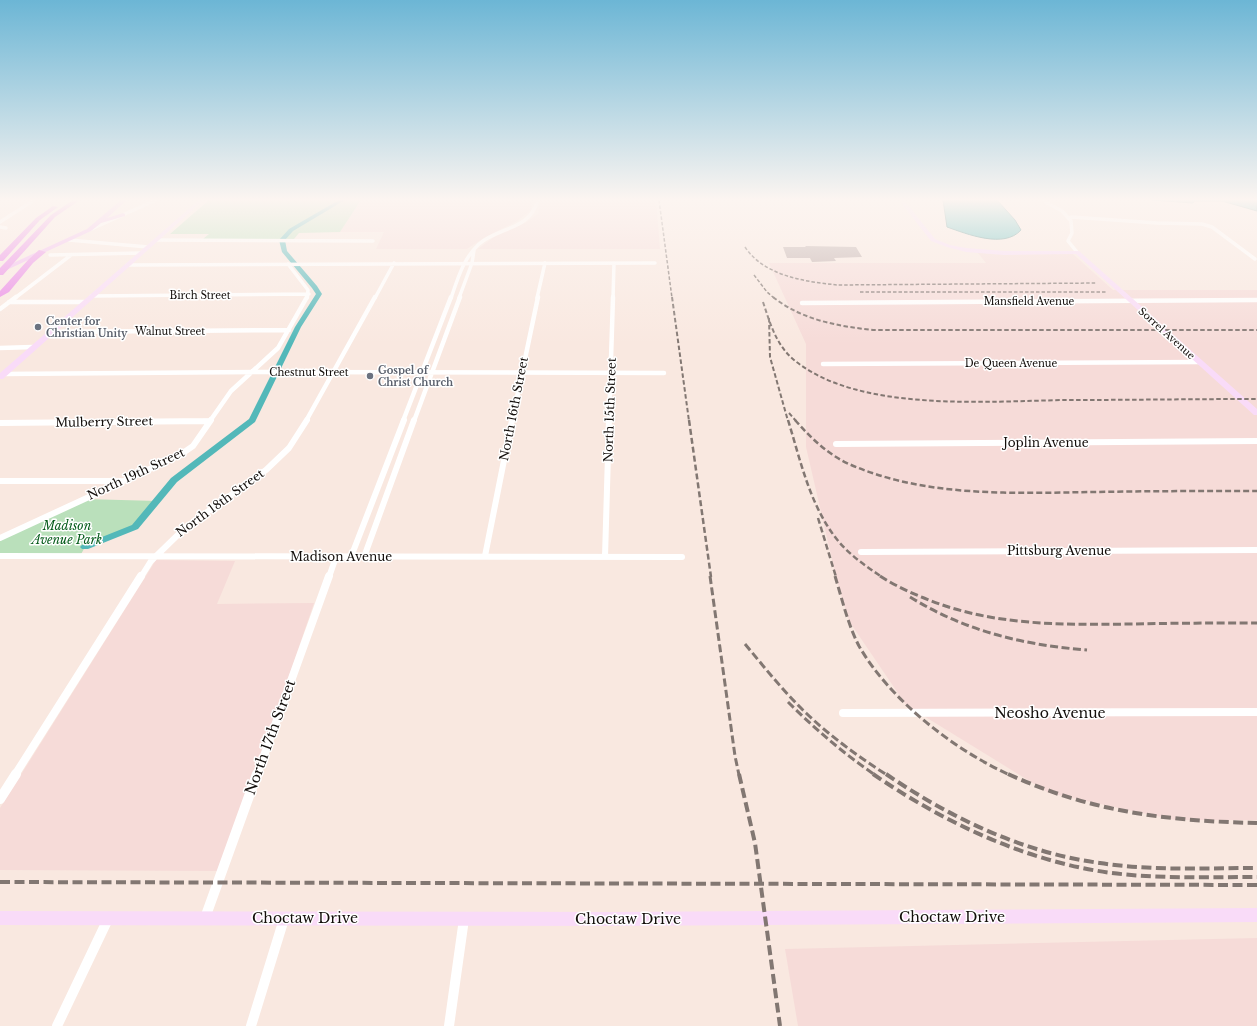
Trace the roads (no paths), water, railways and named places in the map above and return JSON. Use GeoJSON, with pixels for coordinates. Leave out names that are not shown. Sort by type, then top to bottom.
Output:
{"type":"FeatureCollection","features":[{"type":"Feature","properties":{"kind":"highway"},"geometry":{"type":"LineString","coordinates":[[0,259],[11,248]]}},
{"type":"Feature","properties":{"kind":"highway"},"geometry":{"type":"LineString","coordinates":[[0,272],[24,248]]}},
{"type":"Feature","properties":{"kind":"highway"},"geometry":{"type":"LineString","coordinates":[[0,295],[15,282],[31,260],[42,252]]}},
{"type":"Feature","properties":{"kind":"main road"},"geometry":{"type":"LineString","coordinates":[[0,267],[43,248]]}},
{"type":"Feature","properties":{"kind":"main road"},"geometry":{"type":"LineString","coordinates":[[0,272],[51,248]]}},
{"type":"Feature","properties":{"kind":"street"},"geometry":{"type":"LineString","coordinates":[[1,376],[147,248]]}},
{"type":"Feature","properties":{"kind":"street"},"geometry":{"type":"LineString","coordinates":[[352,557],[464,263],[477,248]]}},
{"type":"Feature","properties":{"kind":"street"},"geometry":{"type":"LineString","coordinates":[[961,248],[977,252],[1077,252]]}},
{"type":"Feature","properties":{"kind":"street"},"geometry":{"type":"LineString","coordinates":[[1074,248],[1077,252]]}},
{"type":"Feature","properties":{"kind":"street"},"geometry":{"type":"LineString","coordinates":[[1240,248],[1255,259]]}},
{"type":"Feature","properties":{"kind":"street"},"geometry":{"type":"LineString","coordinates":[[364,557],[472,263],[474,250]]}},
{"type":"Feature","properties":{"kind":"street","name":"Sorrel Avenue"},"geometry":{"type":"LineString","coordinates":[[1077,252],[1257,413]]}},
{"type":"Feature","properties":{"kind":"street"},"geometry":{"type":"LineString","coordinates":[[50,255],[140,253]]}},
{"type":"Feature","properties":{"kind":"street"},"geometry":{"type":"LineString","coordinates":[[0,309],[71,255]]}},
{"type":"Feature","properties":{"kind":"street","name":"North 18th Street"},"geometry":{"type":"LineString","coordinates":[[0,799],[155,556],[189,524],[251,481],[278,459],[294,440],[334,372],[394,263]]}},
{"type":"Feature","properties":{"kind":"street","name":"North 16th Street"},"geometry":{"type":"LineString","coordinates":[[485,556],[521,373],[545,263]]}},
{"type":"Feature","properties":{"kind":"street","name":"North 15th Street"},"geometry":{"type":"LineString","coordinates":[[605,557],[614,263]]}},
{"type":"Feature","properties":{"kind":"street"},"geometry":{"type":"LineString","coordinates":[[127,264],[655,263]]}},
{"type":"Feature","properties":{"kind":"street"},"geometry":{"type":"LineString","coordinates":[[290,264],[308,290],[309,294]]}},
{"type":"Feature","properties":{"kind":"street","name":"Birch Street"},"geometry":{"type":"LineString","coordinates":[[91,296],[309,294]]}},
{"type":"Feature","properties":{"kind":"street","name":"North 19th Street"},"geometry":{"type":"LineString","coordinates":[[0,538],[188,451],[227,396],[250,372],[275,351],[289,330],[309,294]]}},
{"type":"Feature","properties":{"kind":"street"},"geometry":{"type":"LineString","coordinates":[[451,298],[459,298]]}},
{"type":"Feature","properties":{"kind":"street","name":"Mansfield Avenue"},"geometry":{"type":"LineString","coordinates":[[802,303],[1257,300]]}},
{"type":"Feature","properties":{"kind":"street"},"geometry":{"type":"LineString","coordinates":[[9,302],[84,302]]}},
{"type":"Feature","properties":{"kind":"street","name":"Walnut Street"},"geometry":{"type":"LineString","coordinates":[[51,332],[289,330]]}},
{"type":"Feature","properties":{"kind":"street"},"geometry":{"type":"LineString","coordinates":[[0,348],[33,347]]}},
{"type":"Feature","properties":{"kind":"street","name":"De Queen Avenue"},"geometry":{"type":"LineString","coordinates":[[824,364],[1199,362]]}},
{"type":"Feature","properties":{"kind":"street","name":"Chestnut Street"},"geometry":{"type":"LineString","coordinates":[[1,376],[250,372],[664,373]]}},
{"type":"Feature","properties":{"kind":"street","name":"Mulberry Street"},"geometry":{"type":"LineString","coordinates":[[0,423],[209,421]]}},
{"type":"Feature","properties":{"kind":"street"},"geometry":{"type":"LineString","coordinates":[[402,424],[413,424]]}},
{"type":"Feature","properties":{"kind":"street","name":"Joplin Avenue"},"geometry":{"type":"LineString","coordinates":[[836,444],[1257,441]]}},
{"type":"Feature","properties":{"kind":"street"},"geometry":{"type":"LineString","coordinates":[[0,481],[123,480]]}},
{"type":"Feature","properties":{"kind":"street","name":"Pittsburg Avenue"},"geometry":{"type":"LineString","coordinates":[[861,552],[1257,550]]}},
{"type":"Feature","properties":{"kind":"street","name":"Madison Avenue"},"geometry":{"type":"LineString","coordinates":[[0,556],[682,557]]}},
{"type":"Feature","properties":{"kind":"street","name":"North 17th Street"},"geometry":{"type":"LineString","coordinates":[[205,918],[336,557]]}},
{"type":"Feature","properties":{"kind":"street","name":"Neosho Avenue"},"geometry":{"type":"LineString","coordinates":[[843,713],[1257,712]]}},
{"type":"Feature","properties":{"kind":"street","name":"Choctaw Drive"},"geometry":{"type":"LineString","coordinates":[[0,918],[464,919],[1257,915]]}},
{"type":"Feature","properties":{"kind":"street"},"geometry":{"type":"LineString","coordinates":[[57,1026],[108,919]]}},
{"type":"Feature","properties":{"kind":"street"},"geometry":{"type":"LineString","coordinates":[[251,1026],[284,919]]}},
{"type":"Feature","properties":{"kind":"street"},"geometry":{"type":"LineString","coordinates":[[448,1026],[464,919]]}},
{"type":"Feature","properties":{"kind":"waterway"},"geometry":{"type":"LineString","coordinates":[[85,547],[135,527],[174,480],[252,420],[298,327],[319,294],[315,287],[284,251],[283,248]]}},
{"type":"Feature","properties":{"kind":"railway"},"geometry":{"type":"LineString","coordinates":[[665,248],[672,298]]}},
{"type":"Feature","properties":{"kind":"railway"},"geometry":{"type":"LineString","coordinates":[[746,248],[753,257],[774,271],[787,276],[813,282],[838,285],[1097,283]]}},
{"type":"Feature","properties":{"kind":"railway"},"geometry":{"type":"LineString","coordinates":[[754,275],[767,292],[774,298]]}},
{"type":"Feature","properties":{"kind":"railway"},"geometry":{"type":"LineString","coordinates":[[860,292],[1106,292]]}},
{"type":"Feature","properties":{"kind":"railway"},"geometry":{"type":"LineString","coordinates":[[672,297],[689,421]]}},
{"type":"Feature","properties":{"kind":"railway"},"geometry":{"type":"LineString","coordinates":[[773,297],[784,305],[820,321],[873,330],[1257,330]]}},
{"type":"Feature","properties":{"kind":"railway"},"geometry":{"type":"LineString","coordinates":[[763,302],[769,320]]}},
{"type":"Feature","properties":{"kind":"railway"},"geometry":{"type":"LineString","coordinates":[[769,320],[778,341],[794,360],[821,377],[853,389],[888,396],[963,402],[1257,399]]}},
{"type":"Feature","properties":{"kind":"railway"},"geometry":{"type":"LineString","coordinates":[[769,320],[770,357],[788,421]]}},
{"type":"Feature","properties":{"kind":"railway"},"geometry":{"type":"LineString","coordinates":[[789,413],[796,421]]}},
{"type":"Feature","properties":{"kind":"railway"},"geometry":{"type":"LineString","coordinates":[[689,420],[711,577]]}},
{"type":"Feature","properties":{"kind":"railway"},"geometry":{"type":"LineString","coordinates":[[788,420],[808,484],[829,528],[839,542],[849,552],[882,577]]}},
{"type":"Feature","properties":{"kind":"railway"},"geometry":{"type":"LineString","coordinates":[[795,420],[819,445],[849,464],[878,475],[909,483],[939,488],[1002,493],[1257,491]]}},
{"type":"Feature","properties":{"kind":"railway"},"geometry":{"type":"LineString","coordinates":[[818,518],[836,577]]}},
{"type":"Feature","properties":{"kind":"railway"},"geometry":{"type":"LineString","coordinates":[[710,576],[735,756],[739,775]]}},
{"type":"Feature","properties":{"kind":"railway"},"geometry":{"type":"LineString","coordinates":[[835,576],[848,621],[855,638],[872,666],[888,685],[906,704],[946,737],[967,752],[1008,774]]}},
{"type":"Feature","properties":{"kind":"railway"},"geometry":{"type":"LineString","coordinates":[[880,576],[924,598],[949,607],[1001,619],[1053,624],[1257,623]]}},
{"type":"Feature","properties":{"kind":"railway"},"geometry":{"type":"LineString","coordinates":[[910,597],[952,619],[995,634],[1017,640],[1063,648],[1087,650]]}},
{"type":"Feature","properties":{"kind":"railway"},"geometry":{"type":"LineString","coordinates":[[745,644],[782,688],[816,722],[845,746],[887,775]]}},
{"type":"Feature","properties":{"kind":"railway"},"geometry":{"type":"LineString","coordinates":[[788,702],[808,722],[875,775]]}},
{"type":"Feature","properties":{"kind":"railway"},"geometry":{"type":"LineString","coordinates":[[739,774],[755,843],[761,884]]}},
{"type":"Feature","properties":{"kind":"railway"},"geometry":{"type":"LineString","coordinates":[[873,774],[900,792],[957,824],[1017,849],[1049,860],[1080,868],[1130,875],[1257,877]]}},
{"type":"Feature","properties":{"kind":"railway"},"geometry":{"type":"LineString","coordinates":[[886,774],[935,805],[961,818],[1015,842],[1043,851],[1071,858],[1120,866],[1257,868]]}},
{"type":"Feature","properties":{"kind":"railway"},"geometry":{"type":"LineString","coordinates":[[1008,774],[1039,787],[1069,797],[1100,806],[1130,812],[1192,820],[1257,823]]}},
{"type":"Feature","properties":{"kind":"railway"},"geometry":{"type":"LineString","coordinates":[[0,882],[761,884]]}},
{"type":"Feature","properties":{"kind":"railway"},"geometry":{"type":"LineString","coordinates":[[761,884],[1257,885]]}},
{"type":"Feature","properties":{"kind":"railway"},"geometry":{"type":"LineString","coordinates":[[761,884],[780,1026]]}},
{"type":"Feature","properties":{"kind":"place","name":"Center for Christian Unity"},"geometry":{"type":"Point","coordinates":[38,327]}},
{"type":"Feature","properties":{"kind":"place","name":"Gospel of Christ Church"},"geometry":{"type":"Point","coordinates":[370,376]}},
{"type":"Feature","properties":{"kind":"park label","name":"Madison Avenue Park"},"geometry":{"type":"Point","coordinates":[67,533]}}]}
